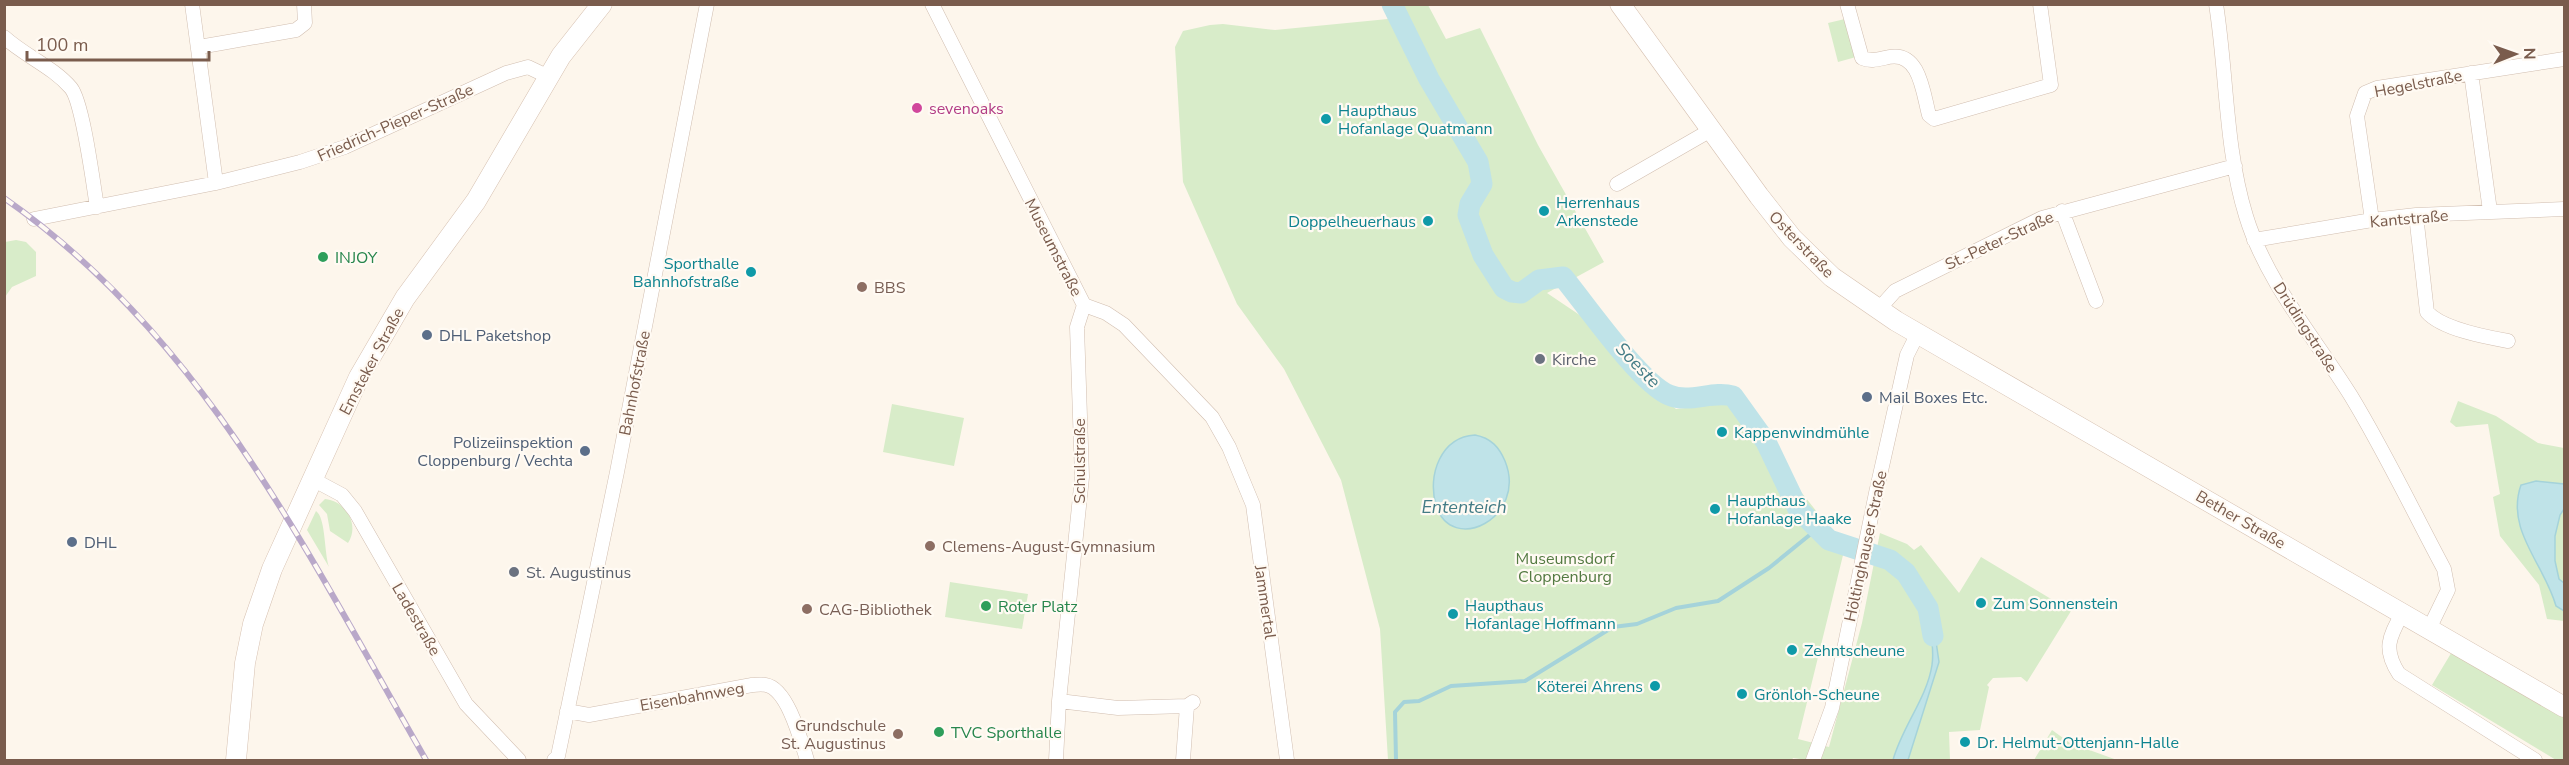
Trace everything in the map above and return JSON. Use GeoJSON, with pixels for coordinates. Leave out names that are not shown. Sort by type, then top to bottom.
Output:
{"type":"FeatureCollection","features":[{"type":"Feature","properties":{"kind":"street"},"geometry":{"type":"LineString","coordinates":[[192,4],[216,183]]}},
{"type":"Feature","properties":{"kind":"street"},"geometry":{"type":"LineString","coordinates":[[199,47],[296,30],[304,23],[304,4]]}},
{"type":"Feature","properties":{"kind":"street","name":"Emsteker Straße"},"geometry":{"type":"LineString","coordinates":[[236,760],[245,663],[253,624],[272,569],[337,425],[371,355],[405,298],[476,201],[575,35],[602,4]]}},
{"type":"Feature","properties":{"kind":"street","name":"Bahnhofstraße"},"geometry":{"type":"LineString","coordinates":[[555,760],[617,472],[707,4]]}},
{"type":"Feature","properties":{"kind":"street","name":"Museumstraße"},"geometry":{"type":"LineString","coordinates":[[932,4],[1084,305],[1106,313],[1124,325],[1212,417],[1229,447]]}},
{"type":"Feature","properties":{"kind":"street","name":"Osterstraße"},"geometry":{"type":"LineString","coordinates":[[1620,4],[1759,196],[1799,245],[1832,277],[1878,310],[1918,333]]}},
{"type":"Feature","properties":{"kind":"street"},"geometry":{"type":"LineString","coordinates":[[1847,4],[1862,58],[1869,61],[1904,56],[1912,62],[1929,115],[1934,119],[2050,85],[2040,4]]}},
{"type":"Feature","properties":{"kind":"street","name":"Drüdingstraße"},"geometry":{"type":"LineString","coordinates":[[2216,4],[2235,166],[2245,215],[2254,240],[2275,280],[2353,399],[2444,568],[2448,590],[2430,627]]}},
{"type":"Feature","properties":{"kind":"street"},"geometry":{"type":"LineString","coordinates":[[4,37],[59,76],[73,90],[80,107],[97,207]]}},
{"type":"Feature","properties":{"kind":"street","name":"Hegelstraße"},"geometry":{"type":"LineString","coordinates":[[2372,220],[2357,116],[2365,93],[2377,88],[2565,59]]}},
{"type":"Feature","properties":{"kind":"street","name":"Friedrich-Pieper-Straße"},"geometry":{"type":"LineString","coordinates":[[34,219],[216,183],[300,162],[345,147],[506,73],[528,67],[549,77]]}},
{"type":"Feature","properties":{"kind":"street"},"geometry":{"type":"LineString","coordinates":[[2471,73],[2490,212]]}},
{"type":"Feature","properties":{"kind":"street"},"geometry":{"type":"LineString","coordinates":[[1617,184],[1711,130]]}},
{"type":"Feature","properties":{"kind":"street","name":"St.-Peter-Straße"},"geometry":{"type":"LineString","coordinates":[[1878,310],[1895,291],[2010,233],[2062,211],[2235,166]]}},
{"type":"Feature","properties":{"kind":"street","name":"Kantstraße"},"geometry":{"type":"LineString","coordinates":[[2254,240],[2416,215],[2565,209]]}},
{"type":"Feature","properties":{"kind":"street"},"geometry":{"type":"LineString","coordinates":[[2062,211],[2096,301]]}},
{"type":"Feature","properties":{"kind":"street"},"geometry":{"type":"LineString","coordinates":[[2416,215],[2427,312],[2434,320],[2488,338],[2508,341]]}},
{"type":"Feature","properties":{"kind":"street","name":"Schulstraße"},"geometry":{"type":"LineString","coordinates":[[1056,760],[1059,700],[1082,477],[1077,327],[1084,305]]}},
{"type":"Feature","properties":{"kind":"street","name":"Bether Straße"},"geometry":{"type":"LineString","coordinates":[[1918,333],[2565,706]]}},
{"type":"Feature","properties":{"kind":"street","name":"Höltinghauser Straße"},"geometry":{"type":"LineString","coordinates":[[1813,760],[1832,708],[1865,544],[1907,355],[1918,333]]}},
{"type":"Feature","properties":{"kind":"street","name":"Jammertal"},"geometry":{"type":"LineString","coordinates":[[1229,447],[1253,505],[1287,760]]}},
{"type":"Feature","properties":{"kind":"street","name":"Ladestraße"},"geometry":{"type":"LineString","coordinates":[[314,480],[342,495],[355,511],[466,704],[519,760]]}},
{"type":"Feature","properties":{"kind":"street"},"geometry":{"type":"LineString","coordinates":[[2403,612],[2391,635],[2388,651],[2391,663],[2398,674],[2535,760]]}},
{"type":"Feature","properties":{"kind":"street","name":"Eisenbahnweg"},"geometry":{"type":"LineString","coordinates":[[567,711],[589,715],[752,685],[767,685],[780,694],[791,715],[807,760]]}},
{"type":"Feature","properties":{"kind":"street"},"geometry":{"type":"LineString","coordinates":[[1059,700],[1118,708],[1190,704],[1183,760]]}},
{"type":"Feature","properties":{"kind":"green space","name":"Museumsdorf Cloppenburg"},"geometry":{"type":"Polygon","coordinates":[[[1382,5],[1428,5],[1446,39],[1480,28],[1538,145],[1604,262],[1547,293],[1590,322],[1626,367],[1676,409],[1730,403],[1845,547],[1798,739],[1829,747],[1862,623],[1880,533],[1907,544],[1914,550],[1921,545],[1959,593],[1981,557],[2071,611],[2027,682],[2021,677],[1993,678],[1987,685],[1989,687],[1980,730],[1949,732],[1950,760],[1807,760],[1793,758],[1792,760],[1388,760],[1380,629],[1341,480],[1284,369],[1237,304],[1183,182],[1175,47],[1183,31],[1210,25],[1223,24],[1275,30],[1388,19],[1382,5]]]}},
{"type":"Feature","properties":{"kind":"green space"},"geometry":{"type":"Polygon","coordinates":[[[1845,19],[1856,57],[1838,62],[1828,23],[1845,19]]]}},
{"type":"Feature","properties":{"kind":"green space"},"geometry":{"type":"Polygon","coordinates":[[[16,240],[26,242],[36,252],[36,276],[12,287],[5,297],[5,242],[16,240]]]}},
{"type":"Feature","properties":{"kind":"green space"},"geometry":{"type":"Polygon","coordinates":[[[2458,401],[2496,416],[2538,443],[2564,448],[2564,621],[2547,619],[2539,585],[2500,536],[2493,497],[2500,494],[2488,424],[2456,427],[2450,422],[2458,401]]]}},
{"type":"Feature","properties":{"kind":"green space"},"geometry":{"type":"Polygon","coordinates":[[[892,404],[964,418],[954,466],[883,452],[892,404]]]}},
{"type":"Feature","properties":{"kind":"green space"},"geometry":{"type":"Polygon","coordinates":[[[325,499],[339,504],[349,515],[352,529],[348,543],[330,531],[327,514],[319,505],[325,499]]]}},
{"type":"Feature","properties":{"kind":"green space"},"geometry":{"type":"Polygon","coordinates":[[[316,511],[322,521],[329,567],[307,530],[316,511]]]}},
{"type":"Feature","properties":{"kind":"green space","name":"Roter Platz"},"geometry":{"type":"Polygon","coordinates":[[[950,582],[1028,594],[1022,629],[945,617],[950,582]]]}},
{"type":"Feature","properties":{"kind":"green space"},"geometry":{"type":"Polygon","coordinates":[[[2453,650],[2564,715],[2564,760],[2556,760],[2432,685],[2453,650]]]}},
{"type":"Feature","properties":{"kind":"green space"},"geometry":{"type":"Polygon","coordinates":[[[2052,730],[2070,743],[2117,760],[2034,760],[2052,730]]]}},
{"type":"Feature","properties":{"kind":"water","name":"Ententeich"},"geometry":{"type":"Polygon","coordinates":[[[1475,435],[1490,441],[1503,456],[1509,481],[1506,499],[1497,513],[1485,523],[1470,529],[1456,528],[1444,520],[1436,505],[1435,470],[1445,450],[1453,443],[1463,437],[1475,435]]]}},
{"type":"Feature","properties":{"kind":"water"},"geometry":{"type":"Polygon","coordinates":[[[2536,481],[2564,484],[2564,509],[2560,515],[2555,536],[2555,561],[2559,579],[2564,583],[2564,611],[2556,606],[2551,591],[2528,547],[2518,517],[2517,501],[2521,485],[2536,481]]]}},
{"type":"Feature","properties":{"kind":"water"},"geometry":{"type":"Polygon","coordinates":[[[1928,608],[1933,621],[1939,662],[1908,760],[1893,760],[1925,689],[1932,665],[1933,651],[1928,608]]]}},
{"type":"Feature","properties":{"kind":"waterway","name":"Soeste"},"geometry":{"type":"LineString","coordinates":[[1392,4],[1429,79],[1478,162],[1482,184],[1470,204],[1468,215],[1483,255],[1504,288],[1521,293],[1539,280],[1563,277],[1629,360],[1657,388],[1669,395],[1685,398],[1733,396],[1766,442],[1798,509],[1829,540],[1890,560],[1906,573],[1928,608],[1933,636]]}},
{"type":"Feature","properties":{"kind":"waterway"},"geometry":{"type":"LineString","coordinates":[[1396,760],[1395,712],[1404,702],[1419,701],[1451,686],[1525,681],[1613,627],[1637,624],[1676,608],[1718,601],[1769,568],[1817,529]]}},
{"type":"Feature","properties":{"kind":"railway"},"geometry":{"type":"LineString","coordinates":[[4,198],[75,254],[138,316],[195,383],[246,455],[294,529],[426,760]]}},
{"type":"Feature","properties":{"kind":"place","name":"sevenoaks"},"geometry":{"type":"Point","coordinates":[917,108]}},
{"type":"Feature","properties":{"kind":"place","name":"Haupthaus Hofanlage Quatmann"},"geometry":{"type":"Point","coordinates":[1326,119]}},
{"type":"Feature","properties":{"kind":"place","name":"Herrenhaus Arkenstede"},"geometry":{"type":"Point","coordinates":[1544,211]}},
{"type":"Feature","properties":{"kind":"place","name":"Doppelheuerhaus"},"geometry":{"type":"Point","coordinates":[1428,221]}},
{"type":"Feature","properties":{"kind":"place","name":"INJOY"},"geometry":{"type":"Point","coordinates":[323,257]}},
{"type":"Feature","properties":{"kind":"place","name":"Sporthalle Bahnhofstraße"},"geometry":{"type":"Point","coordinates":[751,272]}},
{"type":"Feature","properties":{"kind":"place","name":"BBS"},"geometry":{"type":"Point","coordinates":[862,287]}},
{"type":"Feature","properties":{"kind":"place","name":"DHL Paketshop"},"geometry":{"type":"Point","coordinates":[427,335]}},
{"type":"Feature","properties":{"kind":"place","name":"Kirche"},"geometry":{"type":"Point","coordinates":[1540,359]}},
{"type":"Feature","properties":{"kind":"place","name":"Mail Boxes Etc."},"geometry":{"type":"Point","coordinates":[1867,397]}},
{"type":"Feature","properties":{"kind":"place","name":"Kappenwindmühle"},"geometry":{"type":"Point","coordinates":[1722,432]}},
{"type":"Feature","properties":{"kind":"place","name":"Polizeiinspektion Cloppenburg / Vechta"},"geometry":{"type":"Point","coordinates":[585,451]}},
{"type":"Feature","properties":{"kind":"place","name":"Haupthaus Hofanlage Haake"},"geometry":{"type":"Point","coordinates":[1715,509]}},
{"type":"Feature","properties":{"kind":"place","name":"DHL"},"geometry":{"type":"Point","coordinates":[72,542]}},
{"type":"Feature","properties":{"kind":"place","name":"Clemens-August-Gymnasium"},"geometry":{"type":"Point","coordinates":[930,546]}},
{"type":"Feature","properties":{"kind":"place","name":"St. Augustinus"},"geometry":{"type":"Point","coordinates":[514,572]}},
{"type":"Feature","properties":{"kind":"place","name":"Zum Sonnenstein"},"geometry":{"type":"Point","coordinates":[1981,603]}},
{"type":"Feature","properties":{"kind":"place","name":"Roter Platz"},"geometry":{"type":"Point","coordinates":[986,606]}},
{"type":"Feature","properties":{"kind":"place","name":"CAG-Bibliothek"},"geometry":{"type":"Point","coordinates":[807,609]}},
{"type":"Feature","properties":{"kind":"place","name":"Haupthaus Hofanlage Hoffmann"},"geometry":{"type":"Point","coordinates":[1453,614]}},
{"type":"Feature","properties":{"kind":"place","name":"Zehntscheune"},"geometry":{"type":"Point","coordinates":[1792,650]}},
{"type":"Feature","properties":{"kind":"place","name":"Köterei Ahrens"},"geometry":{"type":"Point","coordinates":[1655,686]}},
{"type":"Feature","properties":{"kind":"place","name":"Grönloh-Scheune"},"geometry":{"type":"Point","coordinates":[1742,694]}},
{"type":"Feature","properties":{"kind":"place","name":"TVC Sporthalle"},"geometry":{"type":"Point","coordinates":[939,732]}},
{"type":"Feature","properties":{"kind":"place","name":"Grundschule St. Augustinus"},"geometry":{"type":"Point","coordinates":[898,734]}},
{"type":"Feature","properties":{"kind":"place","name":"Dr. Helmut-Ottenjann-Halle"},"geometry":{"type":"Point","coordinates":[1965,742]}}]}
